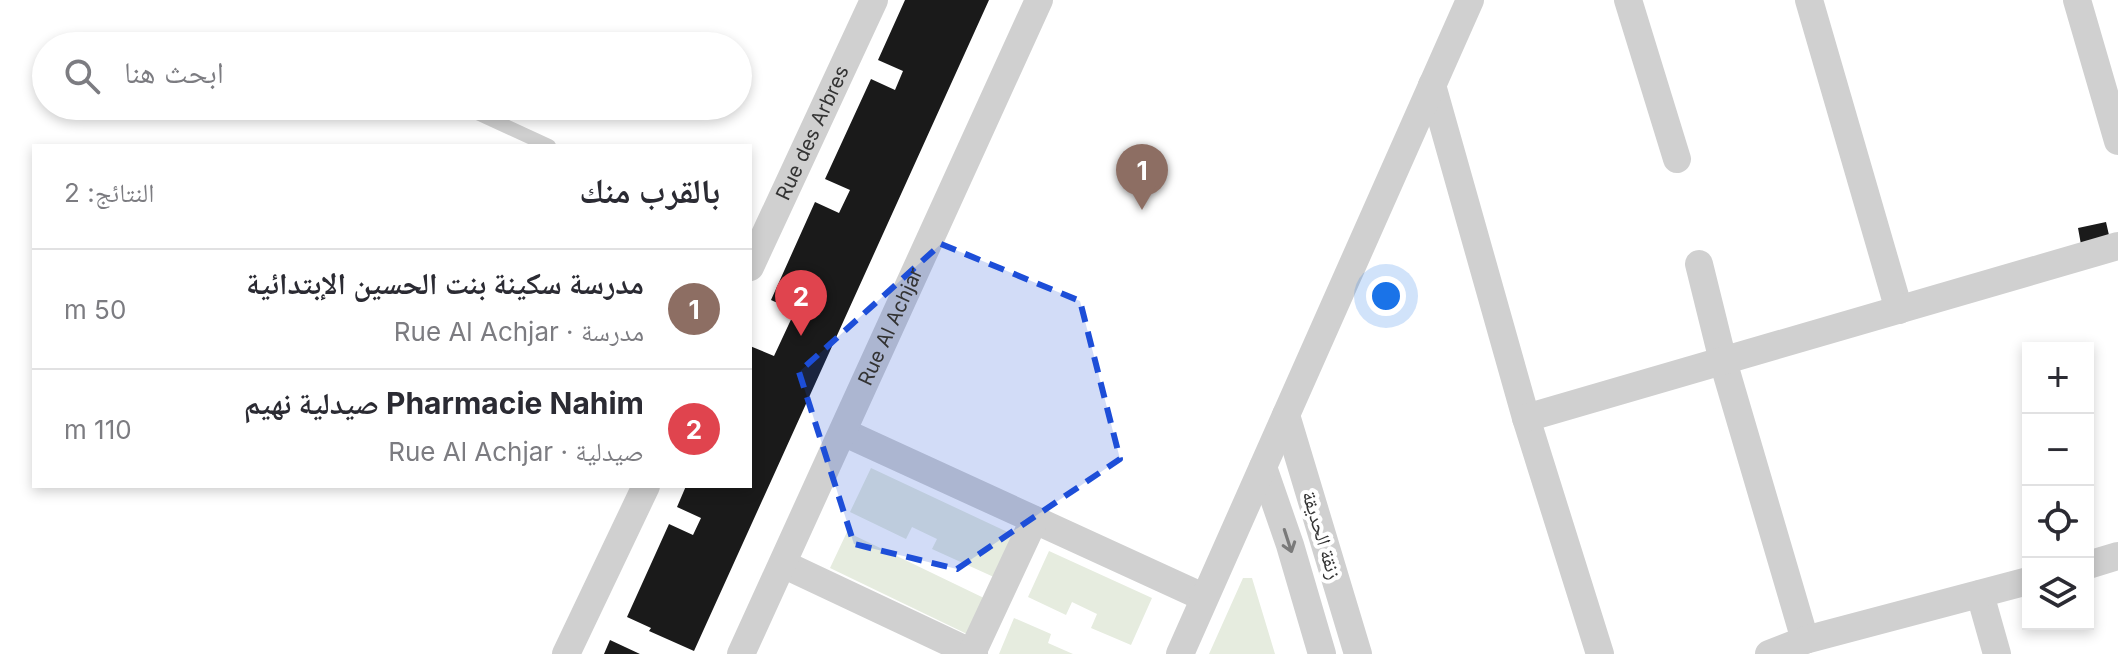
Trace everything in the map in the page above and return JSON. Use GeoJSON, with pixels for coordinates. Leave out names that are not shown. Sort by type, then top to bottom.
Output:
{"type":"FeatureCollection","features":[{"type":"Feature","properties":{"kind":"street","name":"Rue des Arbres"},"geometry":{"type":"LineString","coordinates":[[754,249],[874,0]]}},
{"type":"Feature","properties":{"kind":"street","name":"Rue Al Achjar"},"geometry":{"type":"LineString","coordinates":[[741,654],[1039,0]]}},
{"type":"Feature","properties":{"kind":"street"},"geometry":{"type":"LineString","coordinates":[[1180,654],[1470,0]]}},
{"type":"Feature","properties":{"kind":"street"},"geometry":{"type":"LineString","coordinates":[[1628,0],[1677,159]]}},
{"type":"Feature","properties":{"kind":"street"},"geometry":{"type":"LineString","coordinates":[[1809,0],[1899,310]]}},
{"type":"Feature","properties":{"kind":"street"},"geometry":{"type":"LineString","coordinates":[[2077,0],[2118,138]]}},
{"type":"Feature","properties":{"kind":"street"},"geometry":{"type":"LineString","coordinates":[[1432,85],[1526,418],[1600,654]]}},
{"type":"Feature","properties":{"kind":"street"},"geometry":{"type":"LineString","coordinates":[[1526,418],[2118,246]]}},
{"type":"Feature","properties":{"kind":"street"},"geometry":{"type":"LineString","coordinates":[[1699,264],[1723,361],[1805,640]]}},
{"type":"Feature","properties":{"kind":"street","name":"زنقة الحديقة"},"geometry":{"type":"LineString","coordinates":[[1286,415],[1358,654]]}},
{"type":"Feature","properties":{"kind":"street"},"geometry":{"type":"LineString","coordinates":[[843,432],[1203,597]]}},
{"type":"Feature","properties":{"kind":"street","name":"زنقة الحديقة"},"geometry":{"type":"LineString","coordinates":[[1263,467],[1322,654]]}},
{"type":"Feature","properties":{"kind":"street"},"geometry":{"type":"LineString","coordinates":[[566,654],[645,488]]}},
{"type":"Feature","properties":{"kind":"street"},"geometry":{"type":"LineString","coordinates":[[783,564],[973,654],[1034,520]]}},
{"type":"Feature","properties":{"kind":"street"},"geometry":{"type":"LineString","coordinates":[[2094,563],[2118,556]]}},
{"type":"Feature","properties":{"kind":"street"},"geometry":{"type":"LineString","coordinates":[[1772,654],[1805,640],[2022,583]]}},
{"type":"Feature","properties":{"kind":"street"},"geometry":{"type":"LineString","coordinates":[[1980,594],[1997,654]]}},
{"type":"Feature","properties":{"kind":"lane"},"geometry":{"type":"LineString","coordinates":[[492,120],[545,144]]}},
{"type":"Feature","properties":{"kind":"highlighted area"},"geometry":{"type":"Polygon","coordinates":[[[941,244],[1080,301],[1120,459],[957,569],[854,544],[799,372],[941,244]]]}},
{"type":"Feature","properties":{"kind":"shaded area"},"geometry":{"type":"Polygon","coordinates":[[[871,468],[1016,536],[996,578],[932,549],[937,539],[912,527],[906,539],[850,512],[871,468]]]}},
{"type":"Feature","properties":{"kind":"shaded area"},"geometry":{"type":"Polygon","coordinates":[[[847,532],[986,599],[969,635],[830,568],[847,532]]]}},
{"type":"Feature","properties":{"kind":"shaded area"},"geometry":{"type":"Polygon","coordinates":[[[1049,551],[1152,598],[1131,645],[1091,628],[1097,614],[1072,602],[1066,615],[1028,597],[1049,551]]]}},
{"type":"Feature","properties":{"kind":"shaded area"},"geometry":{"type":"Polygon","coordinates":[[[1243,578],[1252,578],[1275,654],[1209,654],[1243,578]]]}},
{"type":"Feature","properties":{"kind":"shaded area"},"geometry":{"type":"Polygon","coordinates":[[[1014,618],[1051,634],[1048,643],[1073,654],[999,654],[1014,618]]]}},
{"type":"Feature","properties":{"kind":"building"},"geometry":{"type":"Polygon","coordinates":[[[905,0],[989,0],[694,651],[649,631],[651,628],[627,617],[669,524],[693,535],[701,518],[677,507],[685,488],[752,488],[752,347],[774,356],[795,311],[771,300],[815,202],[839,213],[850,190],[825,179],[871,79],[895,90],[903,71],[878,60],[905,0]]]}},
{"type":"Feature","properties":{"kind":"building"},"geometry":{"type":"Polygon","coordinates":[[[2106,222],[2111,244],[2082,250],[2078,228],[2106,222]]]}},
{"type":"Feature","properties":{"kind":"building"},"geometry":{"type":"Polygon","coordinates":[[[610,640],[640,654],[604,654],[610,640]]]}},
{"type":"Feature","properties":{"kind":"place","name":"مدرسة سكينة بنت الحسين الإبتدائية"},"geometry":{"type":"Point","coordinates":[1142,210]}},
{"type":"Feature","properties":{"kind":"place","name":"Pharmacie Nahim صيدلية نهيم"},"geometry":{"type":"Point","coordinates":[801,336]}}]}
